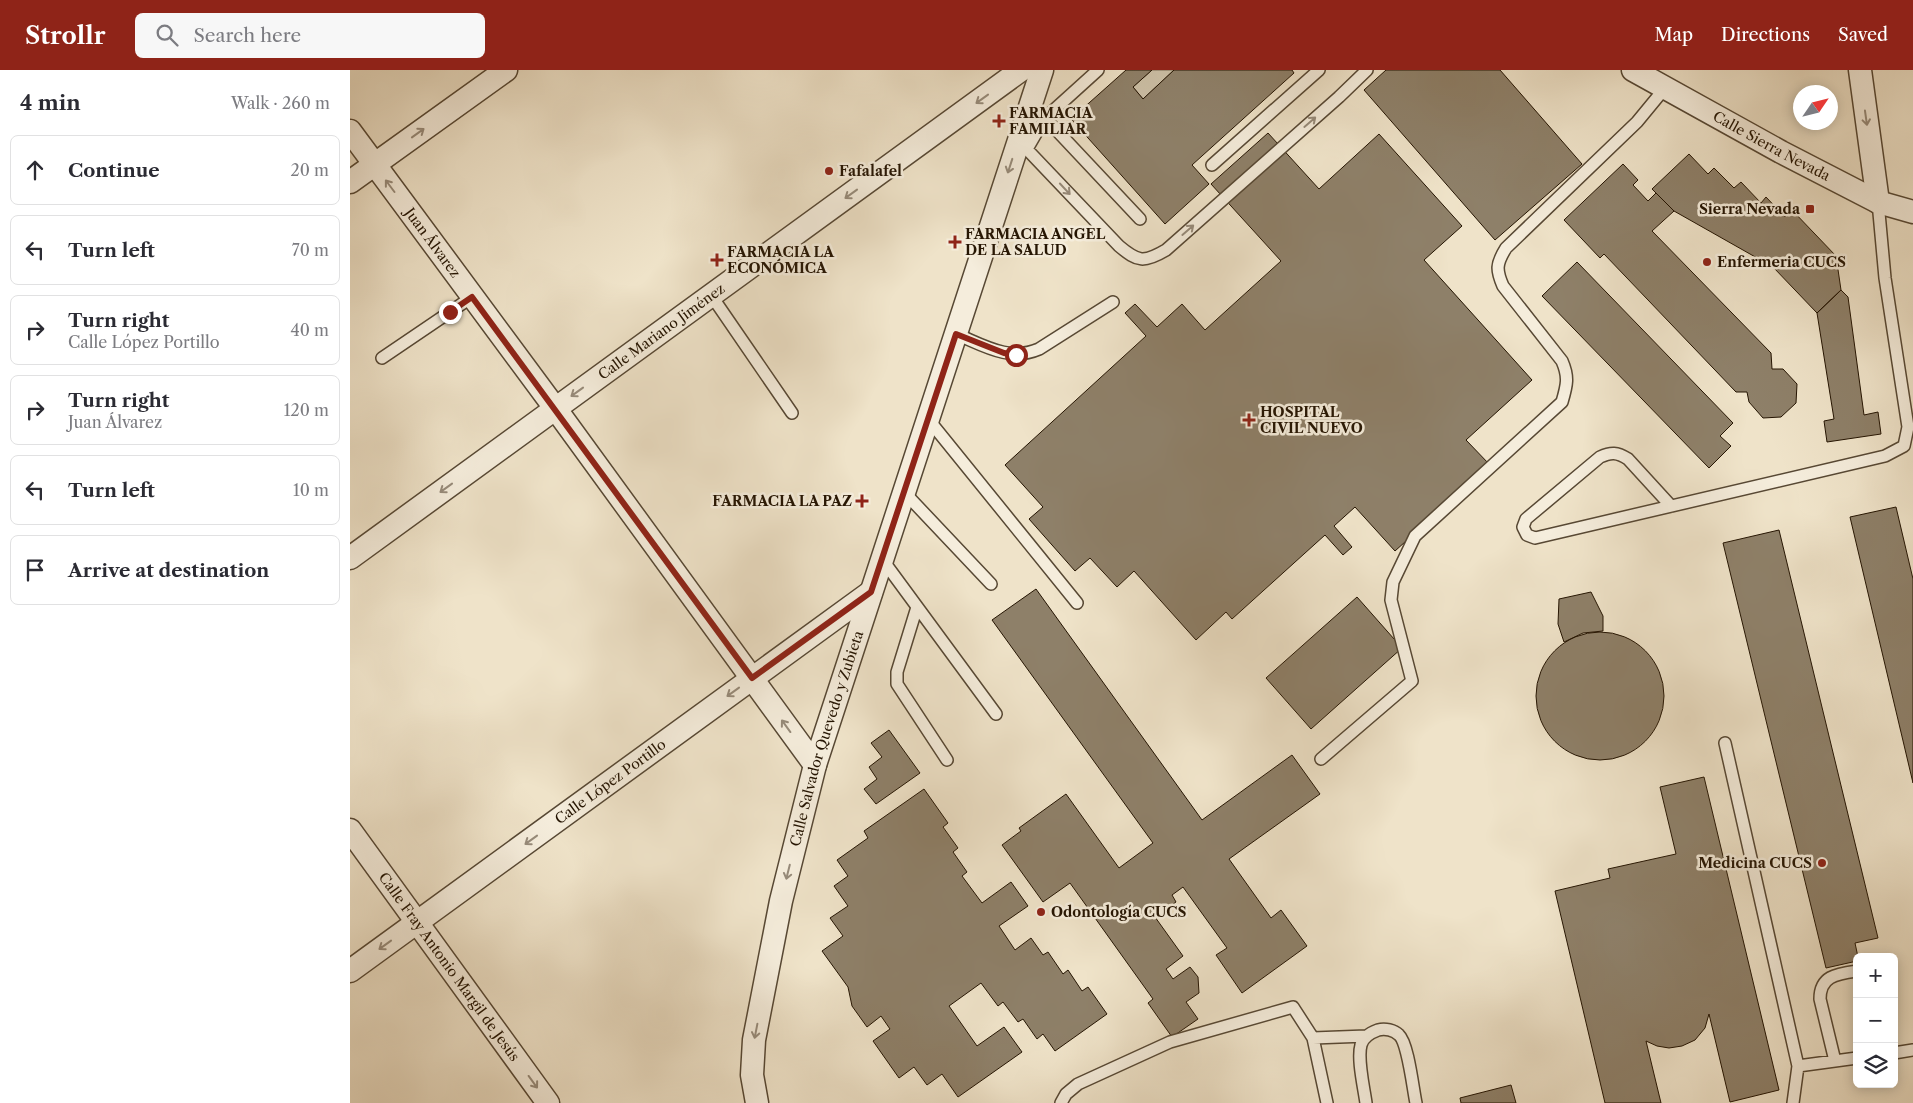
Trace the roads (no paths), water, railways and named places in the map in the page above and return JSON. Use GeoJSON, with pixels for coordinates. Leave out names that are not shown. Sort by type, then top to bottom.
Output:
{"type":"FeatureCollection","features":[{"type":"Feature","properties":{"kind":"street"},"geometry":{"type":"LineString","coordinates":[[350,182],[506,70]]}},
{"type":"Feature","properties":{"kind":"street","name":"Calle Mariano Jiménez"},"geometry":{"type":"LineString","coordinates":[[350,558],[1022,70]]}},
{"type":"Feature","properties":{"kind":"street","name":"Calle Salvador Quevedo y Zubieta"},"geometry":{"type":"LineString","coordinates":[[759,1102],[752,1075],[754,1040],[781,901],[815,765],[956,334],[1023,145],[1042,70]]}},
{"type":"Feature","properties":{"kind":"street","name":"Calle Sierra Nevada"},"geometry":{"type":"LineString","coordinates":[[1633,70],[1781,152],[1878,202],[1913,212]]}},
{"type":"Feature","properties":{"kind":"street"},"geometry":{"type":"LineString","coordinates":[[1860,70],[1878,202]]}},
{"type":"Feature","properties":{"kind":"street","name":"Juan Álvarez"},"geometry":{"type":"LineString","coordinates":[[350,131],[556,408],[815,765]]}},
{"type":"Feature","properties":{"kind":"street","name":"Calle López Portillo"},"geometry":{"type":"LineString","coordinates":[[350,971],[871,592]]}},
{"type":"Feature","properties":{"kind":"street","name":"Calle Fray Antonio Margil de Jesús"},"geometry":{"type":"LineString","coordinates":[[350,830],[548,1103]]}},
{"type":"Feature","properties":{"kind":"lane"},"geometry":{"type":"LineString","coordinates":[[1098,70],[1045,118],[1023,145],[1119,246],[1133,258],[1151,259],[1166,250],[1367,70]]}},
{"type":"Feature","properties":{"kind":"lane"},"geometry":{"type":"LineString","coordinates":[[1212,165],[1319,70]]}},
{"type":"Feature","properties":{"kind":"lane"},"geometry":{"type":"LineString","coordinates":[[1321,759],[1412,682],[1391,600],[1393,582],[1415,536],[1562,402],[1567,374],[1562,361],[1503,286],[1498,274],[1498,260],[1506,248],[1637,122],[1665,88]]}},
{"type":"Feature","properties":{"kind":"lane"},"geometry":{"type":"LineString","coordinates":[[1045,118],[1140,219]]}},
{"type":"Feature","properties":{"kind":"lane"},"geometry":{"type":"LineString","coordinates":[[1671,506],[1628,459],[1619,453],[1609,453],[1600,457],[1526,519],[1522,528],[1526,536],[1535,538],[1885,456],[1904,446],[1908,427],[1885,278],[1878,202]]}},
{"type":"Feature","properties":{"kind":"lane"},"geometry":{"type":"LineString","coordinates":[[711,295],[792,413]]}},
{"type":"Feature","properties":{"kind":"lane"},"geometry":{"type":"LineString","coordinates":[[382,358],[472,297]]}},
{"type":"Feature","properties":{"kind":"lane"},"geometry":{"type":"LineString","coordinates":[[956,334],[1004,353],[1028,354],[1113,302]]}},
{"type":"Feature","properties":{"kind":"lane"},"geometry":{"type":"LineString","coordinates":[[928,420],[1077,603]]}},
{"type":"Feature","properties":{"kind":"lane"},"geometry":{"type":"LineString","coordinates":[[904,492],[991,584]]}},
{"type":"Feature","properties":{"kind":"lane"},"geometry":{"type":"LineString","coordinates":[[882,559],[996,714]]}},
{"type":"Feature","properties":{"kind":"lane"},"geometry":{"type":"LineString","coordinates":[[918,607],[897,672],[897,684],[947,760]]}},
{"type":"Feature","properties":{"kind":"lane"},"geometry":{"type":"LineString","coordinates":[[1725,743],[1798,1066],[1793,1103]]}},
{"type":"Feature","properties":{"kind":"lane"},"geometry":{"type":"LineString","coordinates":[[1835,1061],[1820,999],[1820,989],[1826,980],[1835,975],[1853,971]]}},
{"type":"Feature","properties":{"kind":"lane"},"geometry":{"type":"LineString","coordinates":[[1061,1103],[1066,1094],[1078,1084],[1170,1042],[1293,1007],[1313,1038],[1327,1103]]}},
{"type":"Feature","properties":{"kind":"lane"},"geometry":{"type":"LineString","coordinates":[[1313,1038],[1366,1036],[1380,1030],[1391,1030],[1400,1036],[1405,1046],[1416,1103]]}},
{"type":"Feature","properties":{"kind":"lane"},"geometry":{"type":"LineString","coordinates":[[1366,1036],[1361,1044],[1360,1053],[1366,1103]]}},
{"type":"Feature","properties":{"kind":"lane"},"geometry":{"type":"LineString","coordinates":[[1898,1052],[1913,1050]]}},
{"type":"Feature","properties":{"kind":"lane"},"geometry":{"type":"LineString","coordinates":[[1798,1066],[1853,1059]]}},
{"type":"Feature","properties":{"kind":"place","name":"FARMACIA FAMILIAR"},"geometry":{"type":"Point","coordinates":[999,121]}},
{"type":"Feature","properties":{"kind":"place","name":"Fafalafel"},"geometry":{"type":"Point","coordinates":[829,171]}},
{"type":"Feature","properties":{"kind":"place","name":"Sierra Nevada"},"geometry":{"type":"Point","coordinates":[1810,209]}},
{"type":"Feature","properties":{"kind":"place","name":"FARMACIA ANGEL DE LA SALUD"},"geometry":{"type":"Point","coordinates":[955,242]}},
{"type":"Feature","properties":{"kind":"place","name":"FARMACIA LA ECONÓMICA"},"geometry":{"type":"Point","coordinates":[717,260]}},
{"type":"Feature","properties":{"kind":"place","name":"Enfermeria CUCS"},"geometry":{"type":"Point","coordinates":[1707,262]}},
{"type":"Feature","properties":{"kind":"place","name":"HOSPITAL CIVIL NUEVO"},"geometry":{"type":"Point","coordinates":[1249,420]}},
{"type":"Feature","properties":{"kind":"place","name":"FARMACIA LA PAZ"},"geometry":{"type":"Point","coordinates":[862,501]}},
{"type":"Feature","properties":{"kind":"place","name":"Medicina CUCS"},"geometry":{"type":"Point","coordinates":[1822,863]}},
{"type":"Feature","properties":{"kind":"place","name":"Odontología CUCS"},"geometry":{"type":"Point","coordinates":[1041,912]}}]}
